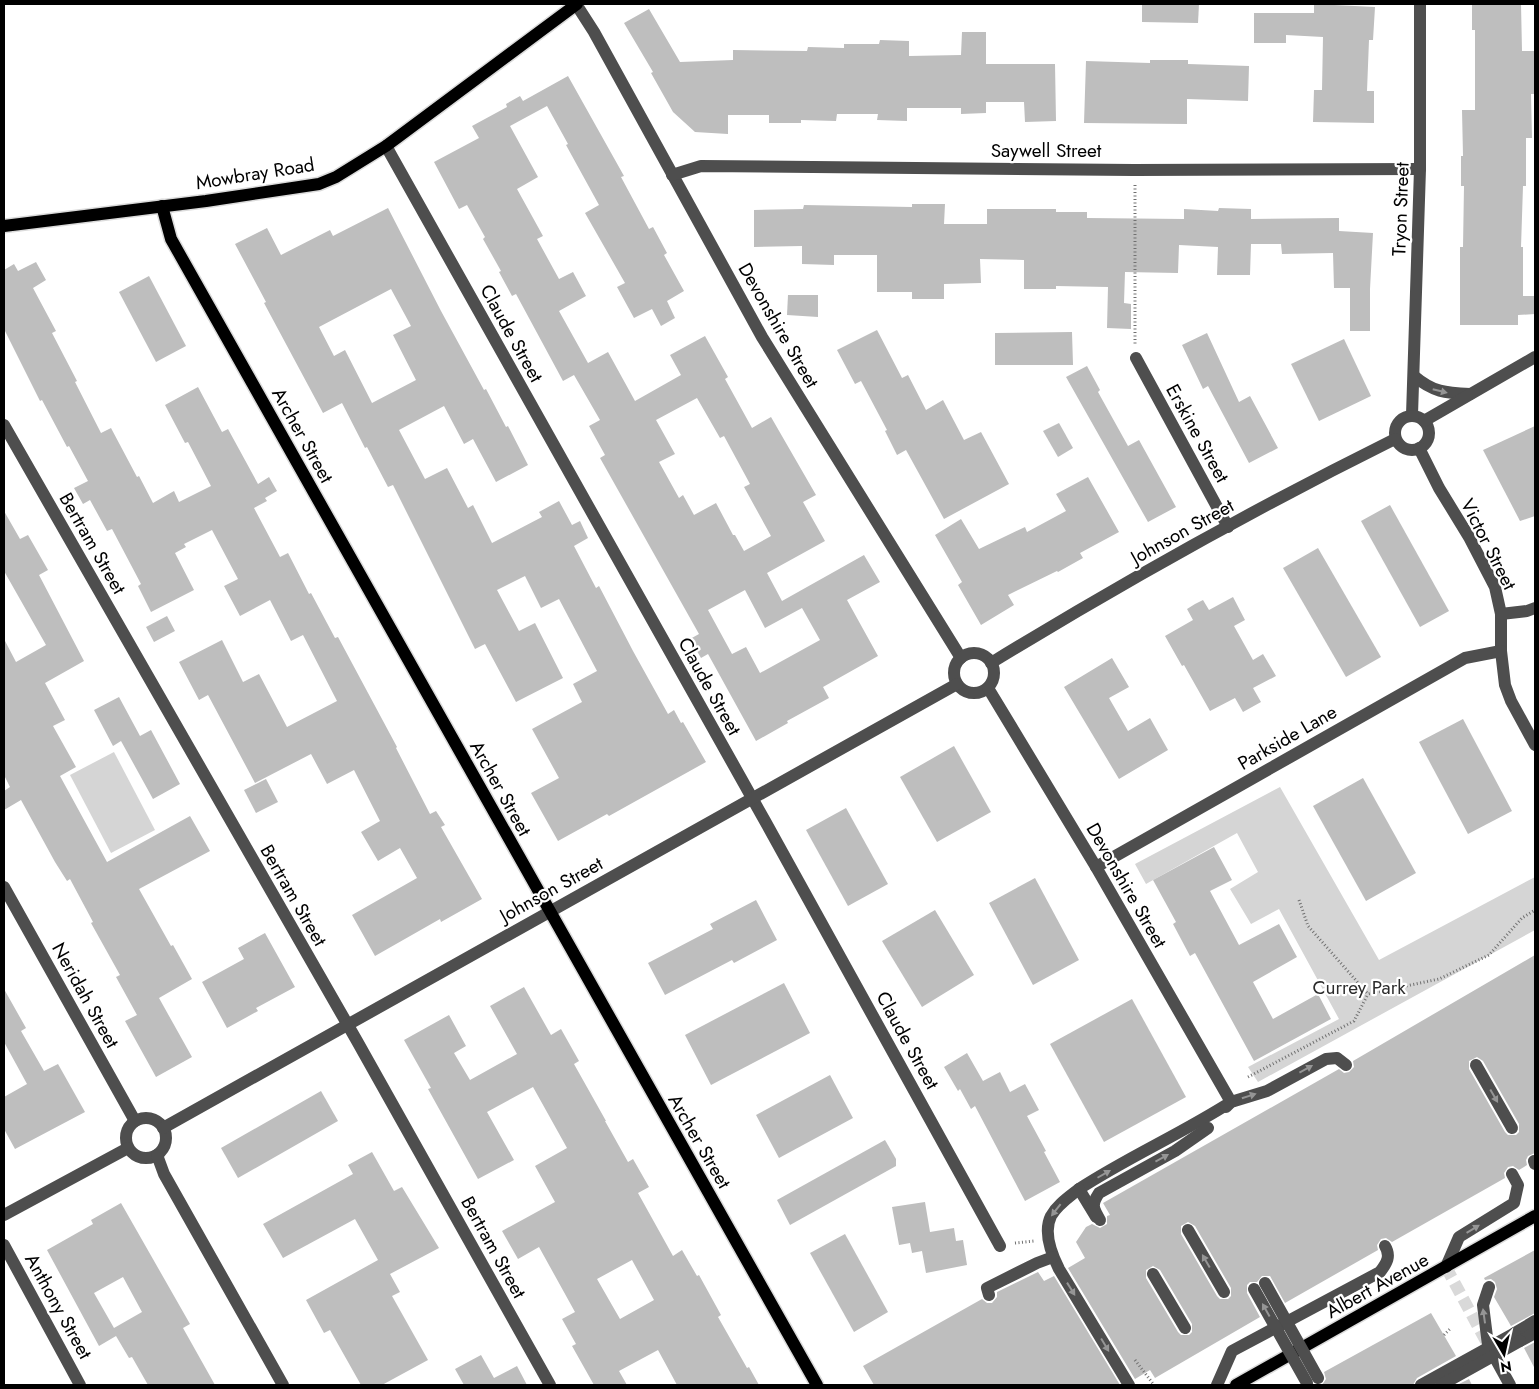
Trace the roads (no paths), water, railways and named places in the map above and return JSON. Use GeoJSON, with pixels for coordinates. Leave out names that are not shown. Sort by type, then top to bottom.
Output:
{"type":"FeatureCollection","features":[{"type":"Feature","properties":{"kind":"main road","name":"Mowbray Road"},"geometry":{"type":"LineString","coordinates":[[4,226],[320,184],[344,172],[386,146],[576,4]]}},
{"type":"Feature","properties":{"kind":"main road","name":"Archer Street"},"geometry":{"type":"LineString","coordinates":[[162,206],[171,240],[817,1385]]}},
{"type":"Feature","properties":{"kind":"main road","name":"Albert Avenue"},"geometry":{"type":"LineString","coordinates":[[1236,1385],[1535,1216]]}},
{"type":"Feature","properties":{"kind":"street","name":"Devonshire Street"},"geometry":{"type":"LineString","coordinates":[[576,4],[594,32],[762,337],[961,658]]}},
{"type":"Feature","properties":{"kind":"street","name":"Tryon Street"},"geometry":{"type":"LineString","coordinates":[[1412,415],[1420,169],[1420,4]]}},
{"type":"Feature","properties":{"kind":"street","name":"Claude Street"},"geometry":{"type":"LineString","coordinates":[[386,146],[752,797],[1000,1246]]}},
{"type":"Feature","properties":{"kind":"street","name":"Saywell Street"},"geometry":{"type":"LineString","coordinates":[[672,175],[701,166],[1134,170],[1420,169]]}},
{"type":"Feature","properties":{"kind":"street"},"geometry":{"type":"LineString","coordinates":[[1424,421],[1535,357]]}},
{"type":"Feature","properties":{"kind":"street","name":"Erskine Street"},"geometry":{"type":"LineString","coordinates":[[1136,358],[1228,527]]}},
{"type":"Feature","properties":{"kind":"street"},"geometry":{"type":"LineString","coordinates":[[1414,376],[1426,386],[1436,391],[1470,394]]}},
{"type":"Feature","properties":{"kind":"street"},"geometry":{"type":"LineString","coordinates":[[1412,415],[1424,421],[1429,433],[1424,445],[1411,450],[1405,448],[1396,439],[1394,432],[1396,426],[1406,416],[1412,415]]}},
{"type":"Feature","properties":{"kind":"street","name":"Bertram Street"},"geometry":{"type":"LineString","coordinates":[[4,425],[347,1024],[550,1385]]}},
{"type":"Feature","properties":{"kind":"street","name":"Johnson Street"},"geometry":{"type":"LineString","coordinates":[[991,663],[1057,623],[1292,491],[1396,439]]}},
{"type":"Feature","properties":{"kind":"street","name":"Victor Street"},"geometry":{"type":"LineString","coordinates":[[1419,448],[1439,488],[1469,537],[1495,587],[1501,614],[1500,651],[1505,685],[1511,701],[1535,745]]}},
{"type":"Feature","properties":{"kind":"street"},"geometry":{"type":"LineString","coordinates":[[1501,614],[1527,611],[1535,608]]}},
{"type":"Feature","properties":{"kind":"street","name":"Parkside Lane"},"geometry":{"type":"LineString","coordinates":[[1096,866],[1465,658],[1500,651]]}},
{"type":"Feature","properties":{"kind":"street"},"geometry":{"type":"LineString","coordinates":[[980,654],[991,663],[994,676],[988,688],[982,692],[970,693],[964,691],[957,684],[954,669],[961,658],[966,655],[980,654]]}},
{"type":"Feature","properties":{"kind":"street","name":"Johnson Street"},"geometry":{"type":"LineString","coordinates":[[163,1128],[957,684]]}},
{"type":"Feature","properties":{"kind":"street","name":"Devonshire Street"},"geometry":{"type":"LineString","coordinates":[[988,688],[1096,866],[1231,1102]]}},
{"type":"Feature","properties":{"kind":"street","name":"Neridah Street"},"geometry":{"type":"LineString","coordinates":[[4,887],[135,1121]]}},
{"type":"Feature","properties":{"kind":"street"},"geometry":{"type":"LineString","coordinates":[[1129,1385],[1053,1257],[1049,1239],[1051,1217],[1061,1204],[1079,1189],[1231,1102],[1267,1091],[1326,1059],[1337,1058],[1346,1065]]}},
{"type":"Feature","properties":{"kind":"street"},"geometry":{"type":"LineString","coordinates":[[1476,1065],[1512,1128]]}},
{"type":"Feature","properties":{"kind":"street"},"geometry":{"type":"LineString","coordinates":[[1079,1189],[1099,1220],[1093,1208],[1099,1193],[1175,1151],[1208,1128],[1231,1102]]}},
{"type":"Feature","properties":{"kind":"street"},"geometry":{"type":"LineString","coordinates":[[141,1119],[154,1120],[163,1128],[166,1139],[165,1145],[158,1155],[151,1158],[138,1157],[128,1148],[126,1136],[135,1121],[141,1119]]}},
{"type":"Feature","properties":{"kind":"street"},"geometry":{"type":"LineString","coordinates":[[4,1216],[128,1148]]}},
{"type":"Feature","properties":{"kind":"street"},"geometry":{"type":"LineString","coordinates":[[158,1155],[164,1174],[283,1385]]}},
{"type":"Feature","properties":{"kind":"street"},"geometry":{"type":"LineString","coordinates":[[1446,1267],[1459,1237],[1514,1203],[1518,1185],[1512,1174]]}},
{"type":"Feature","properties":{"kind":"street"},"geometry":{"type":"LineString","coordinates":[[1188,1230],[1224,1292]]}},
{"type":"Feature","properties":{"kind":"street","name":"Anthony Street"},"geometry":{"type":"LineString","coordinates":[[4,1245],[80,1385]]}},
{"type":"Feature","properties":{"kind":"street"},"geometry":{"type":"LineString","coordinates":[[1217,1385],[1232,1351],[1380,1272],[1388,1263],[1389,1252],[1385,1246]]}},
{"type":"Feature","properties":{"kind":"street"},"geometry":{"type":"LineString","coordinates":[[989,1295],[987,1288],[1053,1257]]}},
{"type":"Feature","properties":{"kind":"street"},"geometry":{"type":"LineString","coordinates":[[1153,1274],[1185,1328]]}},
{"type":"Feature","properties":{"kind":"street"},"geometry":{"type":"LineString","coordinates":[[1259,1286],[1314,1383]]}},
{"type":"Feature","properties":{"kind":"street"},"geometry":{"type":"LineString","coordinates":[[1489,1287],[1483,1305],[1488,1345],[1510,1385]]}},
{"type":"Feature","properties":{"kind":"street"},"geometry":{"type":"LineString","coordinates":[[1441,1385],[1518,1337],[1535,1322]]}},
{"type":"Feature","properties":{"kind":"street"},"geometry":{"type":"LineString","coordinates":[[1420,1385],[1518,1337],[1535,1333]]}},
{"type":"Feature","properties":{"kind":"tunnel"},"geometry":{"type":"LineString","coordinates":[[1446,1267],[1487,1343]]}},
{"type":"Feature","properties":{"kind":"park label","name":"Currey Park"},"geometry":{"type":"Point","coordinates":[1359,987]}}]}
